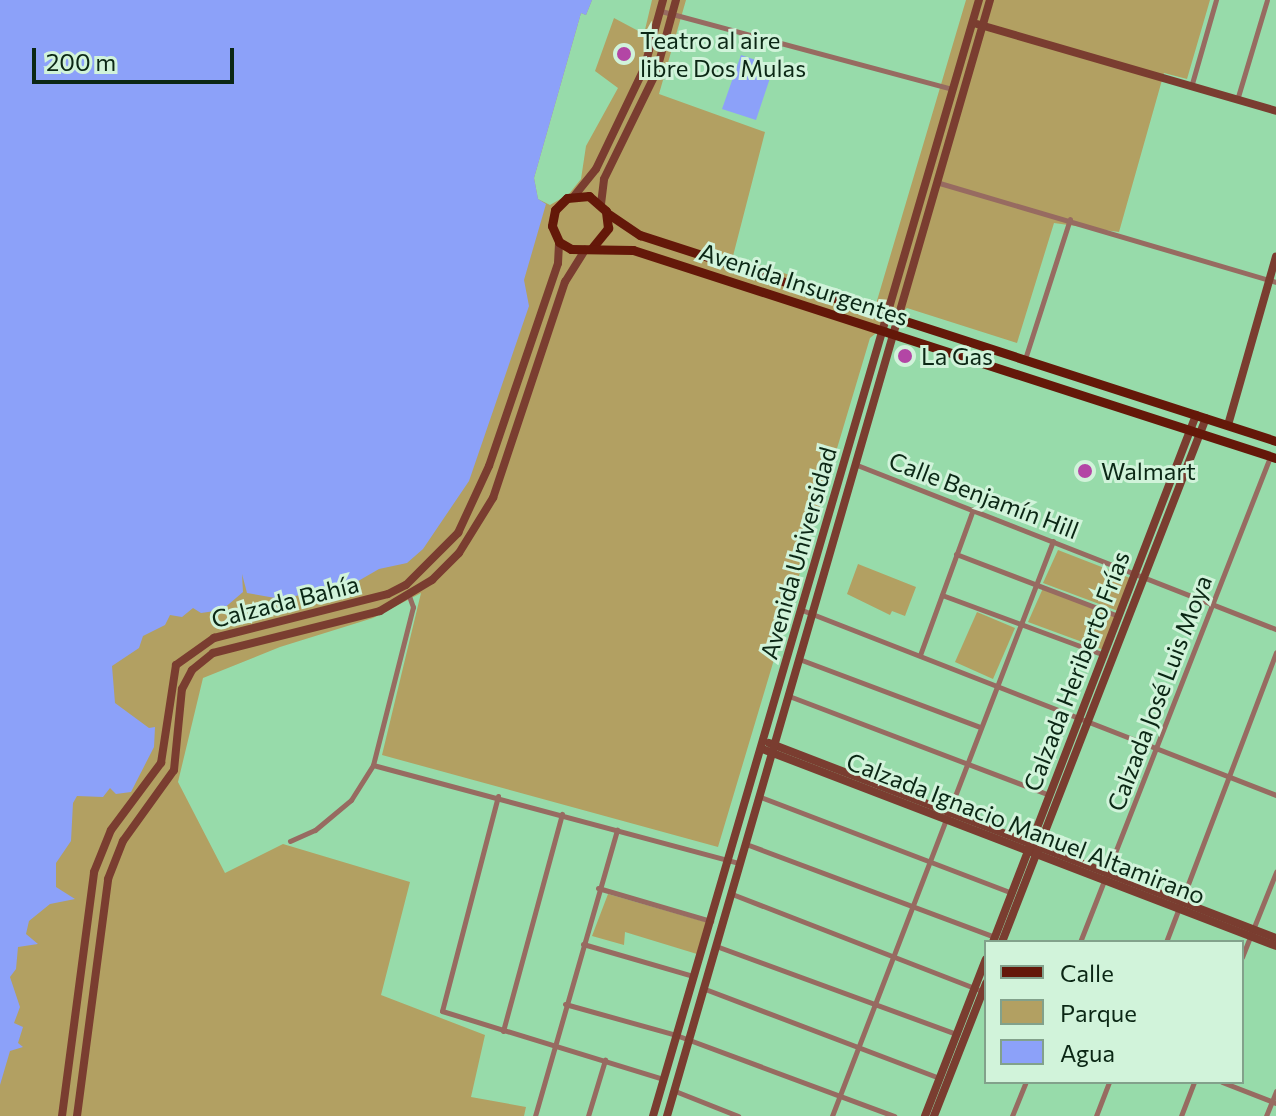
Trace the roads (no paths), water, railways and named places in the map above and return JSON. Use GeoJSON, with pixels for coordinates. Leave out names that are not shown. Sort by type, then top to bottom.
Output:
{"type":"FeatureCollection","features":[{"type":"Feature","properties":{"kind":"main road"},"geometry":{"type":"LineString","coordinates":[[663,0],[644,69],[596,169],[575,195],[555,210],[552,226],[559,242],[588,249],[605,237],[604,179],[656,73],[676,0]]}},
{"type":"Feature","properties":{"kind":"main road","name":"Avenida Universidad"},"geometry":{"type":"LineString","coordinates":[[653,1116],[727,860],[767,746],[807,612],[882,330],[979,0]]}},
{"type":"Feature","properties":{"kind":"main road","name":"Avenida Universidad"},"geometry":{"type":"LineString","coordinates":[[667,1116],[732,894],[758,796],[767,746],[788,696],[807,612],[857,465],[990,0]]}},
{"type":"Feature","properties":{"kind":"main road"},"geometry":{"type":"LineString","coordinates":[[973,23],[1276,111]]}},
{"type":"Feature","properties":{"kind":"main road"},"geometry":{"type":"LineString","coordinates":[[575,195],[603,208]]}},
{"type":"Feature","properties":{"kind":"main road","name":"Avenida Insurgentes"},"geometry":{"type":"LineString","coordinates":[[603,208],[640,235],[1276,441]]}},
{"type":"Feature","properties":{"kind":"main road","name":"Calzada Bahía"},"geometry":{"type":"LineString","coordinates":[[62,1116],[94,872],[111,830],[161,763],[176,665],[214,638],[388,594],[406,585],[458,533],[489,466],[558,263],[559,242]]}},
{"type":"Feature","properties":{"kind":"main road","name":"Avenida Insurgentes"},"geometry":{"type":"LineString","coordinates":[[588,249],[633,250],[1273,457]]}},
{"type":"Feature","properties":{"kind":"main road","name":"Calzada Bahía"},"geometry":{"type":"LineString","coordinates":[[77,1116],[108,879],[123,841],[174,770],[182,689],[192,670],[213,653],[380,611],[409,596],[459,553],[493,498],[565,282],[588,249]]}},
{"type":"Feature","properties":{"kind":"main road"},"geometry":{"type":"LineString","coordinates":[[1228,425],[1273,282],[1276,257]]}},
{"type":"Feature","properties":{"kind":"main road"},"geometry":{"type":"LineString","coordinates":[[765,292],[772,278]]}},
{"type":"Feature","properties":{"kind":"main road","name":"Calzada Heriberto Frías"},"geometry":{"type":"LineString","coordinates":[[996,940],[1201,417]]}},
{"type":"Feature","properties":{"kind":"main road","name":"Calzada Heriberto Frías"},"geometry":{"type":"LineString","coordinates":[[996,940],[1012,893],[1034,848],[1050,795],[1084,720],[1119,616],[1140,574]]}},
{"type":"Feature","properties":{"kind":"main road"},"geometry":{"type":"LineString","coordinates":[[289,619],[294,633]]}},
{"type":"Feature","properties":{"kind":"main road","name":"Calzada Ignacio Manuel Altamirano"},"geometry":{"type":"LineString","coordinates":[[767,746],[1106,877],[1182,903],[1276,946]]}},
{"type":"Feature","properties":{"kind":"main road","name":"Calzada Ignacio Manuel Altamirano"},"geometry":{"type":"LineString","coordinates":[[1252,933],[1276,938]]}},
{"type":"Feature","properties":{"kind":"main road"},"geometry":{"type":"LineString","coordinates":[[925,1116],[957,1034],[982,989]]}},
{"type":"Feature","properties":{"kind":"main road"},"geometry":{"type":"LineString","coordinates":[[934,1116],[982,989]]}},
{"type":"Feature","properties":{"kind":"main road"},"geometry":{"type":"LineString","coordinates":[[74,1034],[89,1036]]}},
{"type":"Feature","properties":{"kind":"street"},"geometry":{"type":"LineString","coordinates":[[1191,87],[1216,0]]}},
{"type":"Feature","properties":{"kind":"street"},"geometry":{"type":"LineString","coordinates":[[1237,100],[1267,0]]}},
{"type":"Feature","properties":{"kind":"street"},"geometry":{"type":"LineString","coordinates":[[661,11],[954,89]]}},
{"type":"Feature","properties":{"kind":"street"},"geometry":{"type":"LineString","coordinates":[[936,182],[1070,219],[1273,282]]}},
{"type":"Feature","properties":{"kind":"street"},"geometry":{"type":"LineString","coordinates":[[1025,360],[1070,219]]}},
{"type":"Feature","properties":{"kind":"street","name":"Calzada José Luis Moya"},"geometry":{"type":"LineString","coordinates":[[1081,940],[1273,457]]}},
{"type":"Feature","properties":{"kind":"street","name":"Calle Benjamín Hill"},"geometry":{"type":"LineString","coordinates":[[857,465],[1276,629]]}},
{"type":"Feature","properties":{"kind":"street"},"geometry":{"type":"LineString","coordinates":[[920,655],[973,509]]}},
{"type":"Feature","properties":{"kind":"street"},"geometry":{"type":"LineString","coordinates":[[832,1116],[1033,585],[1053,541]]}},
{"type":"Feature","properties":{"kind":"street"},"geometry":{"type":"LineString","coordinates":[[956,554],[1119,616]]}},
{"type":"Feature","properties":{"kind":"street"},"geometry":{"type":"LineString","coordinates":[[942,595],[1104,655]]}},
{"type":"Feature","properties":{"kind":"street"},"geometry":{"type":"LineString","coordinates":[[290,841],[315,830],[351,800],[373,765],[413,607],[409,596]]}},
{"type":"Feature","properties":{"kind":"street"},"geometry":{"type":"LineString","coordinates":[[807,612],[1276,795]]}},
{"type":"Feature","properties":{"kind":"street"},"geometry":{"type":"LineString","coordinates":[[1167,940],[1225,776],[1276,652]]}},
{"type":"Feature","properties":{"kind":"street"},"geometry":{"type":"LineString","coordinates":[[798,659],[981,727]]}},
{"type":"Feature","properties":{"kind":"street"},"geometry":{"type":"LineString","coordinates":[[788,696],[1050,795]]}},
{"type":"Feature","properties":{"kind":"street"},"geometry":{"type":"LineString","coordinates":[[373,765],[740,863]]}},
{"type":"Feature","properties":{"kind":"street"},"geometry":{"type":"LineString","coordinates":[[498,796],[442,1011],[663,1079]]}},
{"type":"Feature","properties":{"kind":"street"},"geometry":{"type":"LineString","coordinates":[[758,796],[1012,893]]}},
{"type":"Feature","properties":{"kind":"street"},"geometry":{"type":"LineString","coordinates":[[503,1031],[562,814]]}},
{"type":"Feature","properties":{"kind":"street"},"geometry":{"type":"LineString","coordinates":[[535,1116],[617,830]]}},
{"type":"Feature","properties":{"kind":"street"},"geometry":{"type":"LineString","coordinates":[[745,843],[996,940]]}},
{"type":"Feature","properties":{"kind":"street"},"geometry":{"type":"LineString","coordinates":[[1244,952],[1276,872]]}},
{"type":"Feature","properties":{"kind":"street"},"geometry":{"type":"LineString","coordinates":[[598,888],[711,921]]}},
{"type":"Feature","properties":{"kind":"street"},"geometry":{"type":"LineString","coordinates":[[732,894],[982,989]]}},
{"type":"Feature","properties":{"kind":"street"},"geometry":{"type":"LineString","coordinates":[[582,944],[693,976]]}},
{"type":"Feature","properties":{"kind":"street"},"geometry":{"type":"LineString","coordinates":[[716,946],[957,1034]]}},
{"type":"Feature","properties":{"kind":"street"},"geometry":{"type":"LineString","coordinates":[[705,989],[940,1079]]}},
{"type":"Feature","properties":{"kind":"street"},"geometry":{"type":"LineString","coordinates":[[565,1004],[691,1040],[894,1116]]}},
{"type":"Feature","properties":{"kind":"street"},"geometry":{"type":"LineString","coordinates":[[588,1116],[605,1060]]}},
{"type":"Feature","properties":{"kind":"street"},"geometry":{"type":"LineString","coordinates":[[1012,1116],[1025,1084]]}},
{"type":"Feature","properties":{"kind":"street"},"geometry":{"type":"LineString","coordinates":[[1096,1116],[1108,1084]]}},
{"type":"Feature","properties":{"kind":"street"},"geometry":{"type":"LineString","coordinates":[[1181,1116],[1193,1084]]}},
{"type":"Feature","properties":{"kind":"street"},"geometry":{"type":"LineString","coordinates":[[1227,1084],[1274,1103]]}},
{"type":"Feature","properties":{"kind":"street"},"geometry":{"type":"LineString","coordinates":[[675,1091],[724,1114],[738,1116]]}},
{"type":"Feature","properties":{"kind":"street"},"geometry":{"type":"LineString","coordinates":[[1266,1116],[1274,1103],[1276,1091]]}},
{"type":"Feature","properties":{"kind":"water"},"geometry":{"type":"Polygon","coordinates":[[[0,0],[592,0],[586,15],[581,13],[534,178],[538,199],[546,204],[524,280],[529,306],[469,481],[423,549],[407,563],[379,569],[353,584],[281,599],[247,593],[242,574],[243,592],[222,610],[201,613],[193,608],[182,617],[170,615],[165,625],[143,636],[139,648],[112,666],[115,703],[149,728],[155,727],[154,747],[131,792],[116,794],[110,788],[103,797],[77,796],[73,803],[71,841],[56,863],[56,887],[75,899],[50,904],[29,921],[26,934],[38,944],[18,947],[16,969],[10,977],[20,1007],[14,1023],[23,1027],[18,1043],[23,1047],[10,1051],[0,1085],[0,0]]]}},
{"type":"Feature","properties":{"kind":"water"},"geometry":{"type":"Polygon","coordinates":[[[741,55],[774,66],[756,120],[722,109],[741,55]]]}},
{"type":"Feature","properties":{"kind":"place","name":"Teatro al aire libre Dos Mulas"},"geometry":{"type":"Point","coordinates":[624,54]}},
{"type":"Feature","properties":{"kind":"place","name":"La Gas"},"geometry":{"type":"Point","coordinates":[905,356]}},
{"type":"Feature","properties":{"kind":"place","name":"Walmart"},"geometry":{"type":"Point","coordinates":[1085,471]}}]}
